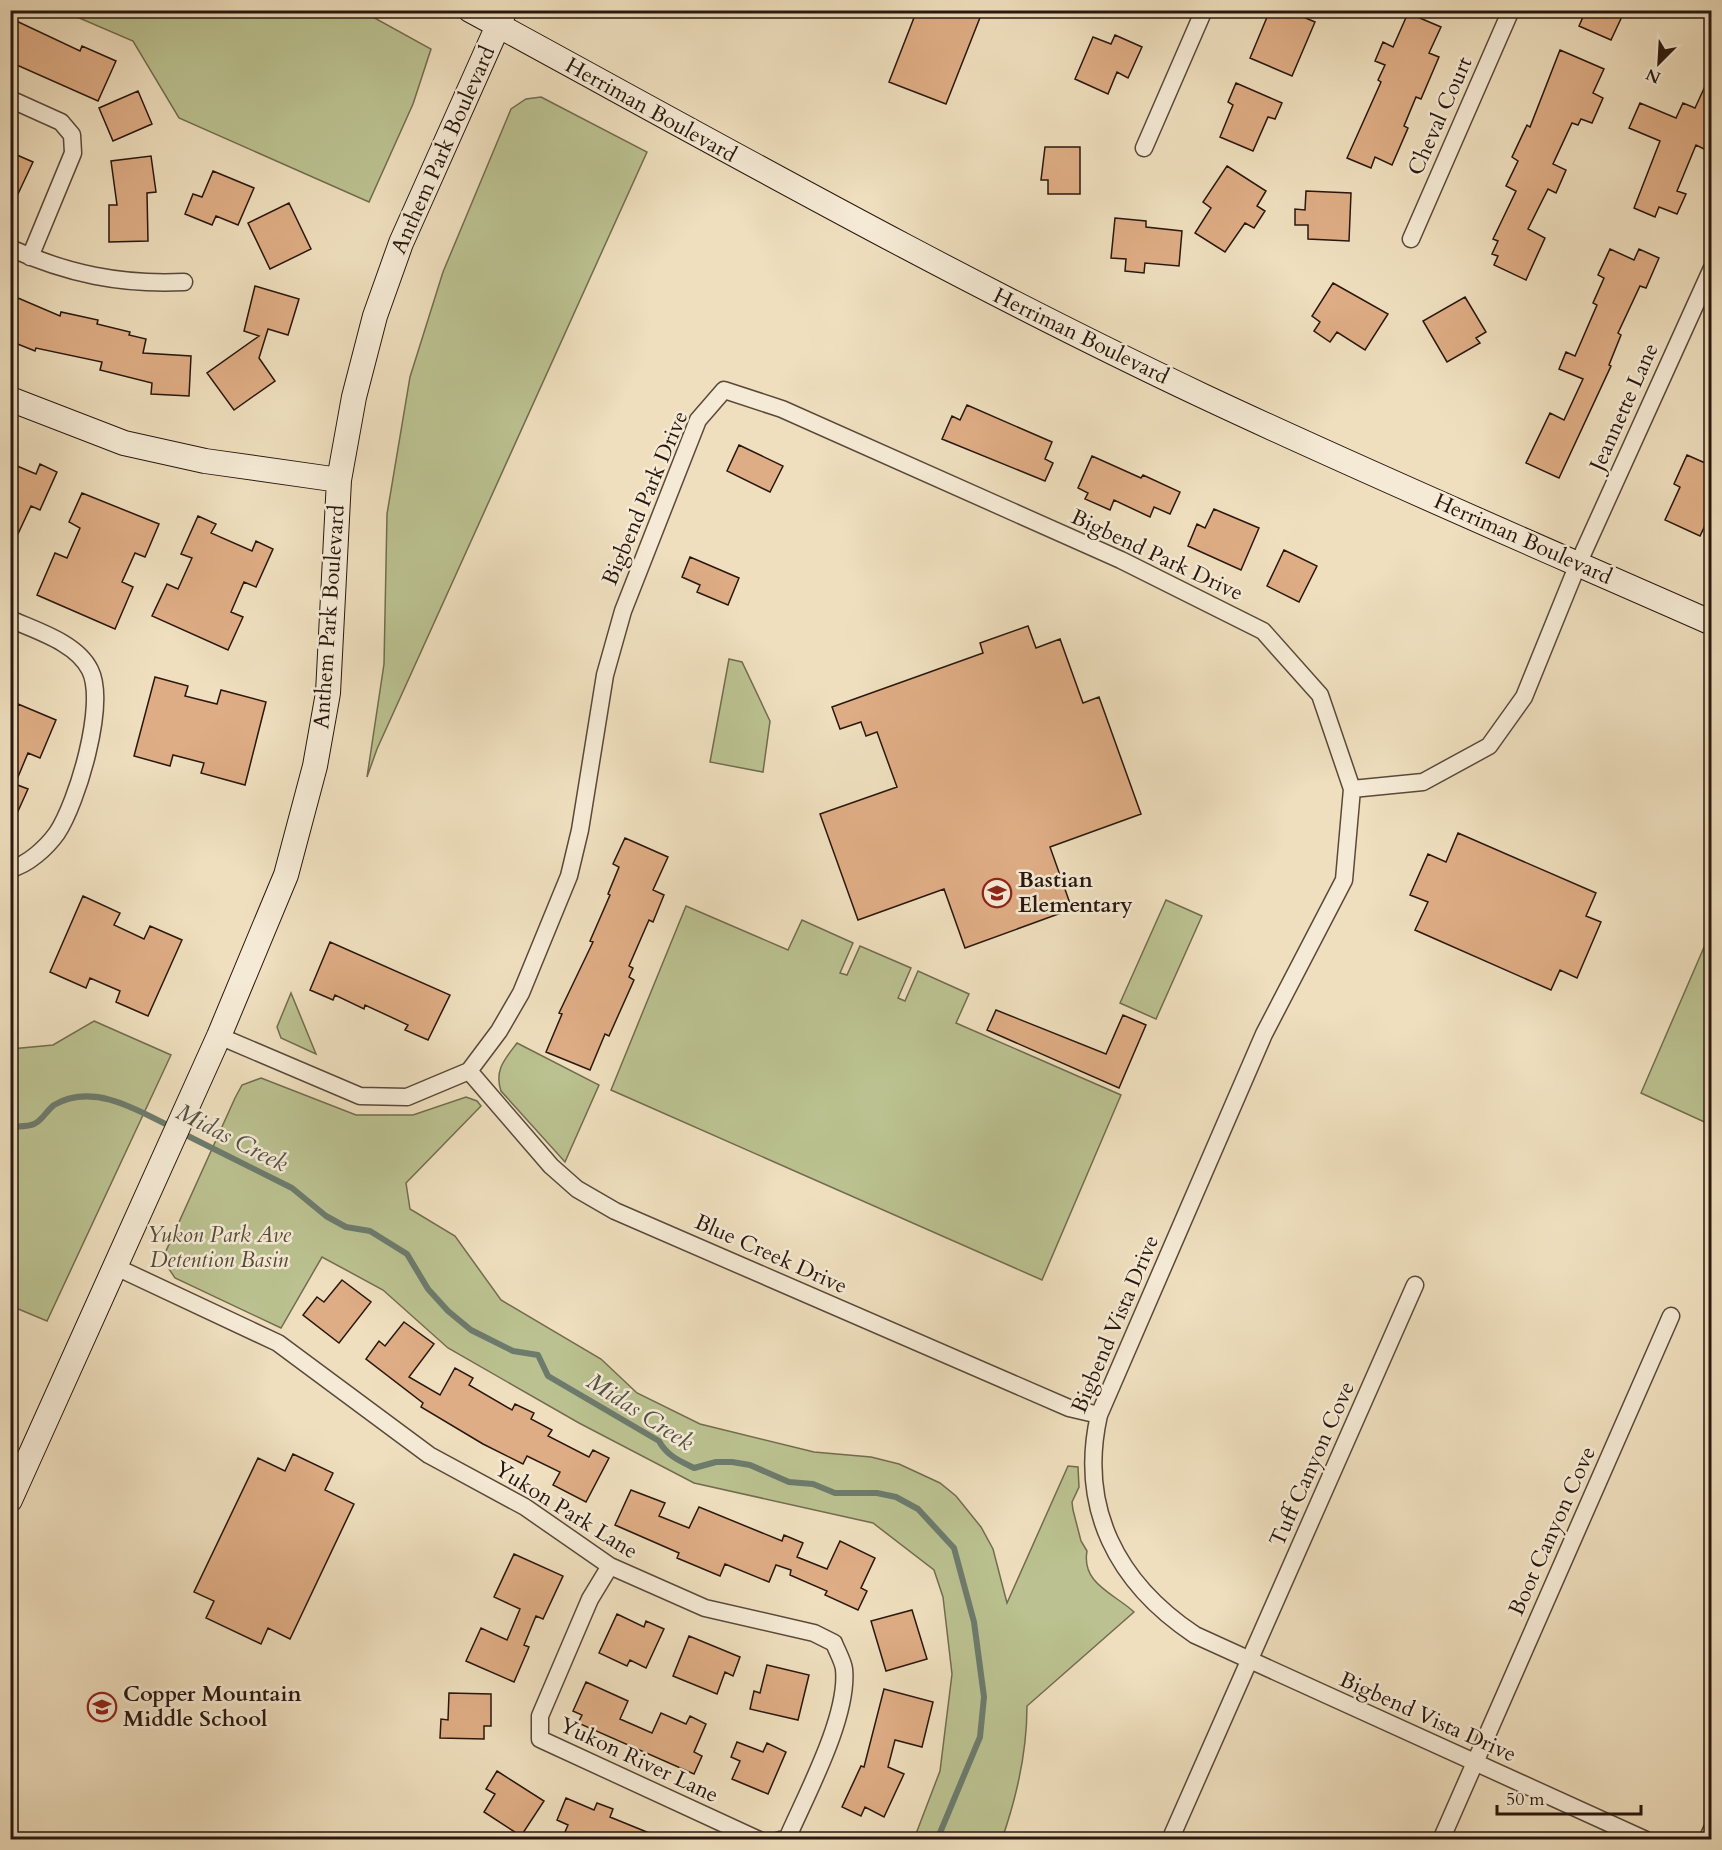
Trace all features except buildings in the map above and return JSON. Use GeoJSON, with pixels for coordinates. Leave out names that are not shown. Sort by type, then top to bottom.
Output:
{"type":"FeatureCollection","features":[{"type":"Feature","properties":{"kind":"main road","name":"Herriman Boulevard"},"geometry":{"type":"LineString","coordinates":[[470,10],[501,18],[757,168],[975,283],[1203,396],[1712,623]]}},
{"type":"Feature","properties":{"kind":"main road","name":"Anthem Park Boulevard"},"geometry":{"type":"LineString","coordinates":[[10,1500],[219,1036],[286,875],[315,766],[328,693],[339,480],[354,397],[375,316],[426,182],[501,18]]}},
{"type":"Feature","properties":{"kind":"main road"},"geometry":{"type":"LineString","coordinates":[[10,399],[124,443],[205,460],[339,480]]}},
{"type":"Feature","properties":{"kind":"street"},"geometry":{"type":"LineString","coordinates":[[1144,148],[1204,10]]}},
{"type":"Feature","properties":{"kind":"street","name":"Cheval Court"},"geometry":{"type":"LineString","coordinates":[[1411,239],[1511,10]]}},
{"type":"Feature","properties":{"kind":"street"},"geometry":{"type":"LineString","coordinates":[[10,99],[61,122],[72,135],[73,153],[30,257]]}},
{"type":"Feature","properties":{"kind":"street"},"geometry":{"type":"LineString","coordinates":[[10,248],[68,271],[143,284],[183,282]]}},
{"type":"Feature","properties":{"kind":"street","name":"Jeannette Lane"},"geometry":{"type":"LineString","coordinates":[[1353,789],[1423,782],[1489,746],[1524,697],[1578,564],[1712,268]]}},
{"type":"Feature","properties":{"kind":"street","name":"Bigbend Park Drive"},"geometry":{"type":"LineString","coordinates":[[469,1071],[499,1031],[521,993],[569,876],[580,830],[605,675],[623,611],[698,420],[724,390],[782,409],[1121,560],[1263,631],[1320,695],[1353,789]]}},
{"type":"Feature","properties":{"kind":"street"},"geometry":{"type":"LineString","coordinates":[[10,619],[64,644],[88,666],[96,692],[96,715],[67,815],[42,850],[10,869]]}},
{"type":"Feature","properties":{"kind":"street","name":"Bigbend Vista Drive"},"geometry":{"type":"LineString","coordinates":[[1353,789],[1344,879],[1264,1034],[1099,1414],[1092,1454],[1094,1489],[1103,1523],[1117,1556],[1144,1594],[1178,1623],[1214,1645],[1646,1839]]}},
{"type":"Feature","properties":{"kind":"street"},"geometry":{"type":"LineString","coordinates":[[219,1036],[360,1096],[407,1097],[469,1071]]}},
{"type":"Feature","properties":{"kind":"street","name":"Blue Creek Drive"},"geometry":{"type":"LineString","coordinates":[[469,1071],[550,1166],[577,1189],[615,1211],[1069,1408],[1099,1414]]}},
{"type":"Feature","properties":{"kind":"street","name":"Yukon Park Lane"},"geometry":{"type":"LineString","coordinates":[[116,1267],[278,1343],[429,1455],[525,1507],[609,1566],[705,1608],[814,1633],[834,1643],[844,1668],[840,1704],[831,1736],[787,1839]]}},
{"type":"Feature","properties":{"kind":"street","name":"Tuff Canyon Cove"},"geometry":{"type":"LineString","coordinates":[[1170,1839],[1251,1662],[1415,1285]]}},
{"type":"Feature","properties":{"kind":"street","name":"Boot Canyon Cove"},"geometry":{"type":"LineString","coordinates":[[1441,1839],[1671,1316]]}},
{"type":"Feature","properties":{"kind":"street","name":"Yukon River Lane"},"geometry":{"type":"LineString","coordinates":[[609,1566],[590,1599],[540,1716],[540,1739],[759,1839]]}},
{"type":"Feature","properties":{"kind":"street"},"geometry":{"type":"LineString","coordinates":[[1707,1839],[1712,1829]]}},
{"type":"Feature","properties":{"kind":"street"},"geometry":{"type":"LineString","coordinates":[[780,1839],[787,1839]]}},
{"type":"Feature","properties":{"kind":"green space"},"geometry":{"type":"Polygon","coordinates":[[[63,11],[362,11],[431,49],[413,104],[369,202],[179,118],[133,41],[63,11]]]}},
{"type":"Feature","properties":{"kind":"green space"},"geometry":{"type":"Polygon","coordinates":[[[541,97],[647,152],[377,749],[367,777],[384,664],[387,514],[410,377],[443,272],[511,109],[526,99],[541,97]]]}},
{"type":"Feature","properties":{"kind":"green space"},"geometry":{"type":"Polygon","coordinates":[[[729,659],[742,662],[770,721],[763,772],[710,762],[729,659]]]}},
{"type":"Feature","properties":{"kind":"green space"},"geometry":{"type":"Polygon","coordinates":[[[1166,900],[1202,916],[1156,1019],[1120,1003],[1166,900]]]}},
{"type":"Feature","properties":{"kind":"green space"},"geometry":{"type":"Polygon","coordinates":[[[686,906],[788,950],[802,920],[853,943],[840,973],[847,975],[860,946],[911,968],[898,998],[905,1001],[918,971],[969,994],[956,1023],[1121,1095],[1042,1280],[611,1090],[686,906]]]}},
{"type":"Feature","properties":{"kind":"green space"},"geometry":{"type":"Polygon","coordinates":[[[1711,931],[1712,1125],[1641,1093],[1711,931]]]}},
{"type":"Feature","properties":{"kind":"green space"},"geometry":{"type":"Polygon","coordinates":[[[291,993],[316,1054],[281,1038],[277,1027],[291,993]]]}},
{"type":"Feature","properties":{"kind":"green space"},"geometry":{"type":"Polygon","coordinates":[[[94,1021],[171,1055],[47,1321],[11,1306],[11,1049],[53,1045],[94,1021]]]}},
{"type":"Feature","properties":{"kind":"green space"},"geometry":{"type":"Polygon","coordinates":[[[517,1043],[599,1085],[565,1162],[501,1091],[499,1077],[502,1065],[517,1043]]]}},
{"type":"Feature","properties":{"kind":"green space","name":"Yukon Park Ave Detention Basin"},"geometry":{"type":"Polygon","coordinates":[[[261,1078],[356,1115],[413,1115],[466,1097],[477,1101],[481,1106],[406,1183],[410,1209],[455,1236],[501,1300],[601,1359],[637,1393],[700,1424],[814,1452],[871,1457],[899,1464],[940,1483],[956,1496],[981,1527],[993,1549],[1007,1603],[1068,1466],[1078,1467],[1079,1487],[1072,1502],[1081,1541],[1087,1551],[1089,1572],[1101,1587],[1134,1612],[1027,1706],[1020,1774],[1002,1839],[914,1839],[940,1771],[952,1674],[943,1597],[934,1570],[873,1523],[694,1483],[579,1423],[448,1348],[383,1290],[322,1257],[281,1328],[175,1278],[167,1266],[166,1251],[242,1085],[261,1078]]]}},
{"type":"Feature","properties":{"kind":"waterway","name":"Midas Creek"},"geometry":{"type":"LineString","coordinates":[[10,1127],[34,1124],[54,1105],[84,1096],[115,1101],[173,1128]]}},
{"type":"Feature","properties":{"kind":"waterway","name":"Midas Creek"},"geometry":{"type":"LineString","coordinates":[[182,1133],[292,1188],[326,1216],[346,1227],[370,1231],[407,1254],[428,1289],[448,1311],[471,1330],[513,1351],[538,1355],[548,1376],[659,1441],[670,1454],[684,1463],[694,1468],[716,1462],[750,1465],[789,1482],[813,1484],[835,1493],[877,1493],[896,1497],[918,1509],[954,1548],[974,1622],[984,1697],[980,1737],[937,1840]]}},
{"type":"Feature","properties":{"kind":"place","name":"Bastian Elementary"},"geometry":{"type":"Point","coordinates":[997,893]}},
{"type":"Feature","properties":{"kind":"place","name":"Copper Mountain Middle School"},"geometry":{"type":"Point","coordinates":[102,1707]}}]}
